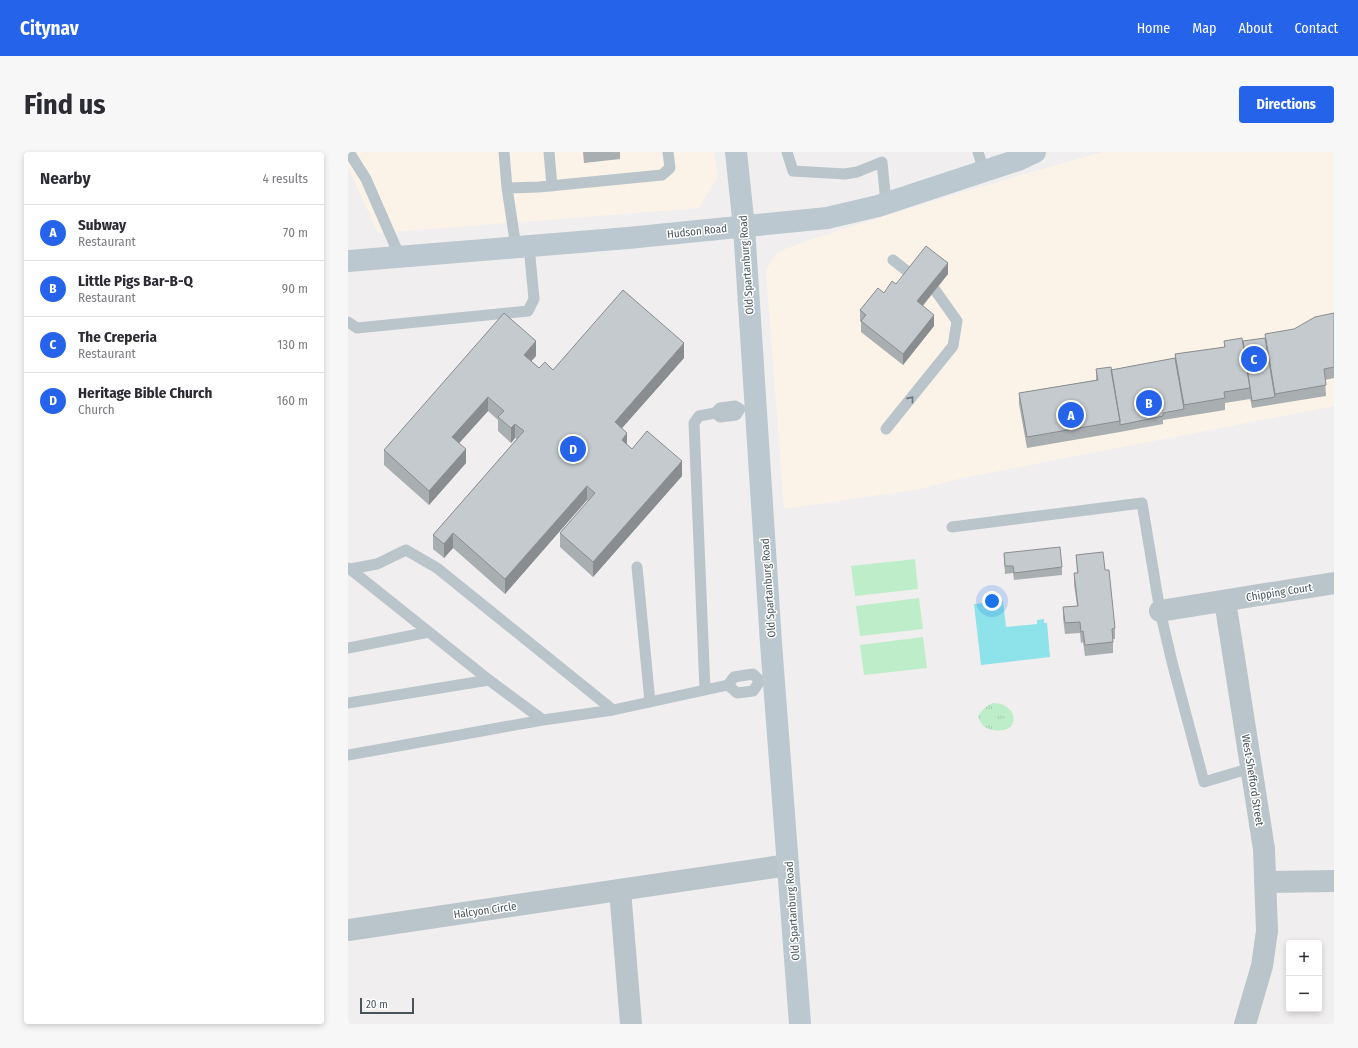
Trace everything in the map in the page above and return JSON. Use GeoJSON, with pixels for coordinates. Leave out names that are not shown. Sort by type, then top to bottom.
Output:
{"type":"FeatureCollection","features":[{"type":"Feature","properties":{"kind":"street","name":"Old Spartanburg Road"},"geometry":{"type":"LineString","coordinates":[[736,152],[744,227],[748,408],[767,680],[788,865],[800,1024]]}},
{"type":"Feature","properties":{"kind":"street","name":"Hudson Road"},"geometry":{"type":"LineString","coordinates":[[348,261],[628,238],[827,218],[886,203],[981,162],[1018,160],[1035,152]]}},
{"type":"Feature","properties":{"kind":"street","name":"Chipping Court"},"geometry":{"type":"LineString","coordinates":[[1225,601],[1334,583]]}},
{"type":"Feature","properties":{"kind":"street"},"geometry":{"type":"LineString","coordinates":[[1160,611],[1225,601]]}},
{"type":"Feature","properties":{"kind":"street","name":"West Shefford Street"},"geometry":{"type":"LineString","coordinates":[[1225,601],[1264,848],[1267,932],[1262,966],[1245,1024]]}},
{"type":"Feature","properties":{"kind":"street","name":"Halcyon Circle"},"geometry":{"type":"LineString","coordinates":[[349,930],[788,865]]}},
{"type":"Feature","properties":{"kind":"street"},"geometry":{"type":"LineString","coordinates":[[1265,882],[1334,881]]}},
{"type":"Feature","properties":{"kind":"street"},"geometry":{"type":"LineString","coordinates":[[620,890],[631,1024]]}},
{"type":"Feature","properties":{"kind":"lane"},"geometry":{"type":"LineString","coordinates":[[349,152],[366,179],[400,257]]}},
{"type":"Feature","properties":{"kind":"lane"},"geometry":{"type":"LineString","coordinates":[[348,322],[357,328],[528,311],[534,299],[507,188],[504,152]]}},
{"type":"Feature","properties":{"kind":"lane"},"geometry":{"type":"LineString","coordinates":[[549,152],[552,186]]}},
{"type":"Feature","properties":{"kind":"lane"},"geometry":{"type":"LineString","coordinates":[[507,188],[552,186],[662,175],[670,168],[668,152]]}},
{"type":"Feature","properties":{"kind":"lane"},"geometry":{"type":"LineString","coordinates":[[787,152],[792,171],[844,174],[858,172],[884,157],[886,203]]}},
{"type":"Feature","properties":{"kind":"lane"},"geometry":{"type":"LineString","coordinates":[[893,260],[912,275]]}},
{"type":"Feature","properties":{"kind":"lane"},"geometry":{"type":"LineString","coordinates":[[886,429],[953,346],[957,321],[935,290]]}},
{"type":"Feature","properties":{"kind":"lane"},"geometry":{"type":"LineString","coordinates":[[705,690],[694,423],[699,416],[715,412],[720,417],[736,415],[748,408]]}},
{"type":"Feature","properties":{"kind":"lane"},"geometry":{"type":"LineString","coordinates":[[952,527],[1142,503],[1160,611],[1204,782],[1251,768]]}},
{"type":"Feature","properties":{"kind":"lane"},"geometry":{"type":"LineString","coordinates":[[349,568],[377,564],[406,550],[437,568],[613,710]]}},
{"type":"Feature","properties":{"kind":"lane"},"geometry":{"type":"LineString","coordinates":[[637,567],[650,702]]}},
{"type":"Feature","properties":{"kind":"lane"},"geometry":{"type":"LineString","coordinates":[[349,568],[489,680],[543,720]]}},
{"type":"Feature","properties":{"kind":"lane"},"geometry":{"type":"LineString","coordinates":[[348,648],[429,632]]}},
{"type":"Feature","properties":{"kind":"lane"},"geometry":{"type":"LineString","coordinates":[[348,755],[543,720],[613,710],[728,684],[734,677],[753,674],[767,680],[753,691],[737,693],[728,684]]}},
{"type":"Feature","properties":{"kind":"lane"},"geometry":{"type":"LineString","coordinates":[[348,703],[489,680]]}},
{"type":"Feature","properties":{"kind":"shaded area"},"geometry":{"type":"Polygon","coordinates":[[[348,152],[714,152],[718,176],[699,208],[378,233],[348,167],[348,152]]]}},
{"type":"Feature","properties":{"kind":"shaded area"},"geometry":{"type":"Polygon","coordinates":[[[1102,152],[1334,152],[1334,406],[962,478],[920,489],[784,509],[766,270],[778,252],[809,240],[953,195],[1102,152]]]}},
{"type":"Feature","properties":{"kind":"green space"},"geometry":{"type":"Polygon","coordinates":[[[915,559],[918,589],[855,596],[851,566],[915,559]]]}},
{"type":"Feature","properties":{"kind":"green space"},"geometry":{"type":"Polygon","coordinates":[[[919,598],[923,629],[860,636],[856,606],[919,598]]]}},
{"type":"Feature","properties":{"kind":"green space"},"geometry":{"type":"Polygon","coordinates":[[[923,637],[927,668],[864,675],[860,645],[923,637]]]}},
{"type":"Feature","properties":{"kind":"green space"},"geometry":{"type":"Polygon","coordinates":[[[993,703],[1002,704],[1012,713],[1014,718],[1013,724],[1009,728],[993,730],[985,727],[980,722],[978,716],[985,708],[993,703]]]}},
{"type":"Feature","properties":{"kind":"water"},"geometry":{"type":"Polygon","coordinates":[[[1003,601],[1006,627],[1037,624],[1037,620],[1044,619],[1044,623],[1047,623],[1050,657],[981,665],[974,604],[1003,601]]]}},
{"type":"Feature","properties":{"kind":"building"},"geometry":{"type":"Polygon","coordinates":[[[926,246],[948,263],[917,301],[934,315],[903,354],[861,321],[866,315],[860,310],[878,288],[884,293],[892,281],[896,284],[926,246]]]}},
{"type":"Feature","properties":{"kind":"building"},"geometry":{"type":"Polygon","coordinates":[[[623,290],[684,343],[615,422],[627,433],[622,440],[632,449],[647,431],[682,461],[593,562],[560,533],[595,493],[587,486],[505,579],[453,533],[444,544],[433,535],[524,431],[515,424],[511,428],[498,417],[504,411],[488,397],[452,437],[466,449],[429,491],[384,450],[504,313],[536,341],[524,355],[539,368],[545,362],[553,370],[623,290]]]}},
{"type":"Feature","properties":{"kind":"building"},"geometry":{"type":"Polygon","coordinates":[[[1334,313],[1334,367],[1324,369],[1326,385],[1275,394],[1265,334],[1294,329],[1315,317],[1334,313]]]}},
{"type":"Feature","properties":{"kind":"building"},"geometry":{"type":"Polygon","coordinates":[[[1242,338],[1250,388],[1224,392],[1225,398],[1184,405],[1175,354],[1225,347],[1224,341],[1242,338]]]}},
{"type":"Feature","properties":{"kind":"building"},"geometry":{"type":"Polygon","coordinates":[[[1265,338],[1275,397],[1252,401],[1243,341],[1265,338]]]}},
{"type":"Feature","properties":{"kind":"building"},"geometry":{"type":"Polygon","coordinates":[[[1175,358],[1184,409],[1163,413],[1163,416],[1120,425],[1111,370],[1175,358]]]}},
{"type":"Feature","properties":{"kind":"building"},"geometry":{"type":"Polygon","coordinates":[[[1111,367],[1120,421],[1027,437],[1019,393],[1098,380],[1096,369],[1111,367]]]}},
{"type":"Feature","properties":{"kind":"building"},"geometry":{"type":"Polygon","coordinates":[[[1060,547],[1062,567],[1014,573],[1013,566],[1005,566],[1004,553],[1060,547]]]}},
{"type":"Feature","properties":{"kind":"building"},"geometry":{"type":"Polygon","coordinates":[[[1103,552],[1105,570],[1109,570],[1115,628],[1112,629],[1113,642],[1085,645],[1080,622],[1065,623],[1063,607],[1078,606],[1074,573],[1078,573],[1076,555],[1103,552]]]}},
{"type":"Feature","properties":{"kind":"place","name":"The Creperia"},"geometry":{"type":"Point","coordinates":[1254,359]}},
{"type":"Feature","properties":{"kind":"place","name":"Little Pigs Bar-B-Q"},"geometry":{"type":"Point","coordinates":[1149,403]}},
{"type":"Feature","properties":{"kind":"place","name":"Subway"},"geometry":{"type":"Point","coordinates":[1071,415]}},
{"type":"Feature","properties":{"kind":"place","name":"Heritage Bible Church"},"geometry":{"type":"Point","coordinates":[573,449]}}]}
